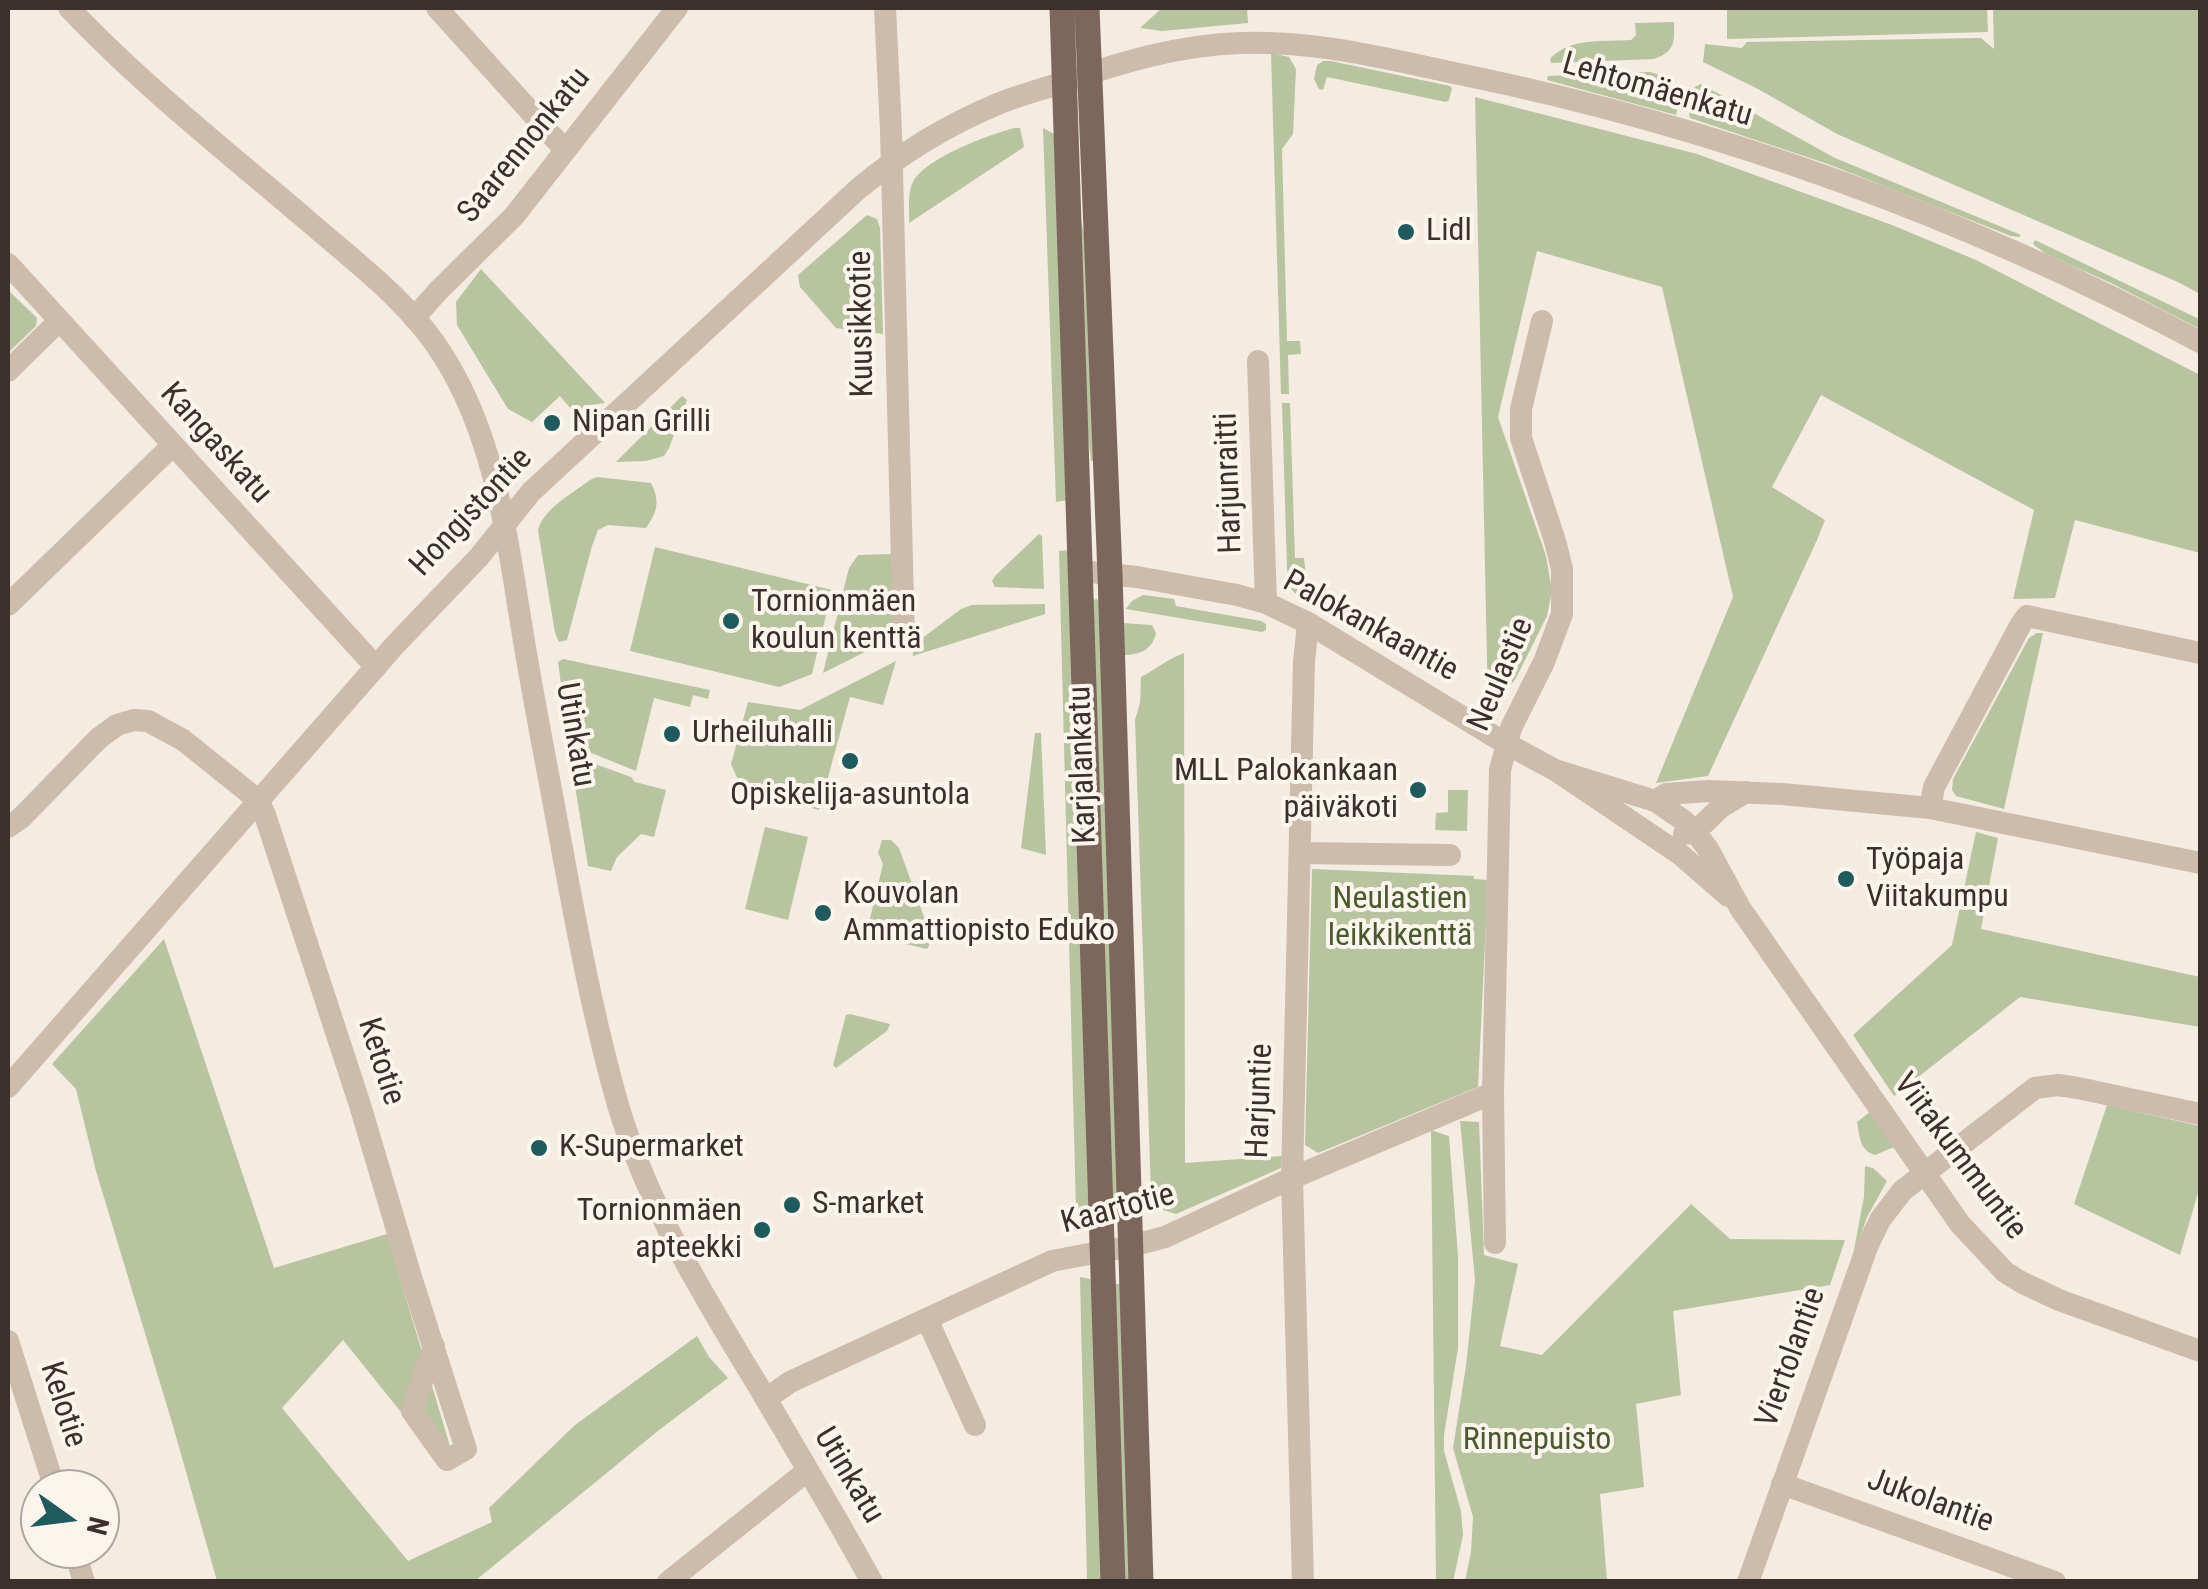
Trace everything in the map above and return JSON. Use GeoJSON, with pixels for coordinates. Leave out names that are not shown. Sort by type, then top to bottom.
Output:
{"type":"FeatureCollection","features":[{"type":"Feature","properties":{"kind":"main road","name":"Karjalankatu"},"geometry":{"type":"LineString","coordinates":[[1062,8],[1078,77],[1110,574],[1141,1582]]}},
{"type":"Feature","properties":{"kind":"main road","name":"Karjalankatu"},"geometry":{"type":"LineString","coordinates":[[1088,8],[1078,77],[1081,571],[1113,1582]]}},
{"type":"Feature","properties":{"kind":"street","name":"Utinkatu"},"geometry":{"type":"LineString","coordinates":[[68,8],[132,70],[414,318],[444,357],[474,415],[504,523],[572,901],[622,1118],[652,1197],[684,1264],[872,1582]]}},
{"type":"Feature","properties":{"kind":"street"},"geometry":{"type":"LineString","coordinates":[[437,8],[565,150]]}},
{"type":"Feature","properties":{"kind":"street","name":"Saarennonkatu"},"geometry":{"type":"LineString","coordinates":[[414,318],[514,216],[677,8]]}},
{"type":"Feature","properties":{"kind":"street","name":"Kuusikkotie"},"geometry":{"type":"LineString","coordinates":[[885,8],[904,640]]}},
{"type":"Feature","properties":{"kind":"street","name":"Lehtomäenkatu"},"geometry":{"type":"LineString","coordinates":[[1078,77],[1134,59],[1204,45],[1286,42],[1352,51],[1531,90],[1707,137],[1858,188],[2020,254],[2200,342]]}},
{"type":"Feature","properties":{"kind":"street","name":"Hongistontie"},"geometry":{"type":"LineString","coordinates":[[8,1088],[376,666],[479,557],[531,492],[891,163],[977,114],[1078,77]]}},
{"type":"Feature","properties":{"kind":"street","name":"Kangaskatu"},"geometry":{"type":"LineString","coordinates":[[8,264],[376,666]]}},
{"type":"Feature","properties":{"kind":"street"},"geometry":{"type":"LineString","coordinates":[[8,372],[59,321]]}},
{"type":"Feature","properties":{"kind":"street","name":"Neulastie"},"geometry":{"type":"LineString","coordinates":[[1496,1243],[1493,1093],[1500,770],[1505,743],[1555,638],[1563,604],[1562,570],[1555,540],[1520,438],[1522,408],[1542,321]]}},
{"type":"Feature","properties":{"kind":"street","name":"Harjunraitti"},"geometry":{"type":"LineString","coordinates":[[1258,361],[1266,603]]}},
{"type":"Feature","properties":{"kind":"street"},"geometry":{"type":"LineString","coordinates":[[8,606],[172,446]]}},
{"type":"Feature","properties":{"kind":"street","name":"Palokankaantie"},"geometry":{"type":"LineString","coordinates":[[1081,571],[1203,588],[1266,603],[1308,623],[1555,770],[1656,837]]}},
{"type":"Feature","properties":{"kind":"street"},"geometry":{"type":"LineString","coordinates":[[1930,808],[1934,787],[2027,616],[2200,653]]}},
{"type":"Feature","properties":{"kind":"street","name":"Harjuntie"},"geometry":{"type":"LineString","coordinates":[[1303,1582],[1292,1178],[1308,623]]}},
{"type":"Feature","properties":{"kind":"street"},"geometry":{"type":"LineString","coordinates":[[8,827],[99,738],[117,725],[134,720],[148,721],[183,740],[258,800]]}},
{"type":"Feature","properties":{"kind":"street","name":"Palokankaantie"},"geometry":{"type":"LineString","coordinates":[[1555,770],[1655,801],[1666,794],[1746,792],[1930,808],[2200,862]]}},
{"type":"Feature","properties":{"kind":"street"},"geometry":{"type":"LineString","coordinates":[[1655,801],[1649,820],[1656,837],[1696,832],[1721,807],[1746,792]]}},
{"type":"Feature","properties":{"kind":"street","name":"Ketotie"},"geometry":{"type":"LineString","coordinates":[[258,800],[360,1105],[434,1346]]}},
{"type":"Feature","properties":{"kind":"street","name":"Viitakummuntie"},"geometry":{"type":"LineString","coordinates":[[1655,801],[1696,832],[1740,908],[1926,1174],[1972,1238],[2005,1272],[2059,1300],[2200,1351]]}},
{"type":"Feature","properties":{"kind":"street","name":"Viitakummuntie"},"geometry":{"type":"LineString","coordinates":[[1656,837],[1740,908]]}},
{"type":"Feature","properties":{"kind":"street"},"geometry":{"type":"LineString","coordinates":[[1300,853],[1450,855]]}},
{"type":"Feature","properties":{"kind":"street","name":"Viertolantie"},"geometry":{"type":"LineString","coordinates":[[1748,1582],[1867,1247],[1890,1204],[2035,1088],[2078,1088],[2200,1114]]}},
{"type":"Feature","properties":{"kind":"street","name":"Kaartotie"},"geometry":{"type":"LineString","coordinates":[[766,1399],[790,1382],[1052,1261],[1164,1237],[1493,1093]]}},
{"type":"Feature","properties":{"kind":"street"},"geometry":{"type":"LineString","coordinates":[[927,1319],[976,1425]]}},
{"type":"Feature","properties":{"kind":"street","name":"Kelotie"},"geometry":{"type":"LineString","coordinates":[[8,1341],[49,1469]]}},
{"type":"Feature","properties":{"kind":"street"},"geometry":{"type":"LineString","coordinates":[[668,1582],[807,1471]]}},
{"type":"Feature","properties":{"kind":"street","name":"Jukolantie"},"geometry":{"type":"LineString","coordinates":[[1782,1484],[2056,1582]]}},
{"type":"Feature","properties":{"kind":"green space"},"geometry":{"type":"Polygon","coordinates":[[[1162,8],[1247,8],[1248,23],[1162,31],[1140,28],[1162,8]]]}},
{"type":"Feature","properties":{"kind":"green space"},"geometry":{"type":"Polygon","coordinates":[[[1727,8],[1987,8],[1988,32],[1727,39],[1727,8]]]}},
{"type":"Feature","properties":{"kind":"green space"},"geometry":{"type":"Polygon","coordinates":[[[1993,8],[2200,8],[2200,294],[1837,134],[1703,62],[1705,44],[1742,48],[1747,42],[1981,38],[1994,49],[1993,8]]]}},
{"type":"Feature","properties":{"kind":"green space"},"geometry":{"type":"Polygon","coordinates":[[[1674,22],[1672,45],[1654,59],[1551,63],[1558,52],[1577,44],[1631,40],[1636,35],[1635,23],[1674,22]]]}},
{"type":"Feature","properties":{"kind":"green space"},"geometry":{"type":"Polygon","coordinates":[[[1271,53],[1289,57],[1296,69],[1293,134],[1282,149],[1287,341],[1300,341],[1301,354],[1288,355],[1289,394],[1281,394],[1271,53]]]}},
{"type":"Feature","properties":{"kind":"green space"},"geometry":{"type":"Polygon","coordinates":[[[1323,61],[1450,86],[1449,100],[1327,77],[1323,90],[1319,89],[1314,79],[1317,65],[1323,61]]]}},
{"type":"Feature","properties":{"kind":"green space"},"geometry":{"type":"Polygon","coordinates":[[[1650,72],[1674,87],[1678,100],[1676,115],[1547,80],[1548,76],[1650,72]]]}},
{"type":"Feature","properties":{"kind":"green space"},"geometry":{"type":"Polygon","coordinates":[[[1701,84],[1835,158],[2021,235],[2011,236],[1828,164],[1690,118],[1691,93],[1701,84]]]}},
{"type":"Feature","properties":{"kind":"green space"},"geometry":{"type":"Polygon","coordinates":[[[1475,97],[1697,154],[1892,225],[1976,260],[2200,375],[2200,553],[2075,520],[2055,598],[2013,599],[2034,510],[1821,395],[1772,487],[1825,520],[1817,540],[1708,776],[1656,783],[1733,597],[1662,287],[1537,251],[1498,417],[1546,556],[1552,590],[1547,616],[1516,678],[1496,706],[1488,708],[1475,97]]]}},
{"type":"Feature","properties":{"kind":"green space"},"geometry":{"type":"Polygon","coordinates":[[[1020,128],[1024,147],[909,223],[910,189],[918,175],[958,149],[1020,128]]]}},
{"type":"Feature","properties":{"kind":"green space"},"geometry":{"type":"Polygon","coordinates":[[[1043,128],[1054,134],[1068,500],[1056,502],[1043,128]]]}},
{"type":"Feature","properties":{"kind":"green space"},"geometry":{"type":"Polygon","coordinates":[[[1079,209],[1086,245],[1095,460],[1091,461],[1083,395],[1079,209]]]}},
{"type":"Feature","properties":{"kind":"green space"},"geometry":{"type":"Polygon","coordinates":[[[867,215],[877,219],[880,228],[883,334],[836,328],[800,287],[798,275],[867,215]]]}},
{"type":"Feature","properties":{"kind":"green space"},"geometry":{"type":"Polygon","coordinates":[[[2035,240],[2199,319],[2200,329],[2046,254],[2033,244],[2035,240]]]}},
{"type":"Feature","properties":{"kind":"green space"},"geometry":{"type":"Polygon","coordinates":[[[481,269],[605,403],[590,405],[577,416],[560,396],[532,422],[508,409],[457,325],[456,302],[481,269]]]}},
{"type":"Feature","properties":{"kind":"green space"},"geometry":{"type":"Polygon","coordinates":[[[8,290],[37,318],[36,326],[8,353],[8,290]]]}},
{"type":"Feature","properties":{"kind":"green space"},"geometry":{"type":"Polygon","coordinates":[[[682,396],[687,400],[664,456],[616,462],[682,396]]]}},
{"type":"Feature","properties":{"kind":"green space"},"geometry":{"type":"Polygon","coordinates":[[[1282,403],[1290,403],[1295,558],[1304,558],[1306,579],[1302,597],[1292,589],[1287,573],[1282,403]]]}},
{"type":"Feature","properties":{"kind":"green space"},"geometry":{"type":"Polygon","coordinates":[[[597,477],[651,483],[657,501],[655,511],[646,528],[608,525],[598,530],[567,640],[559,642],[538,530],[553,508],[597,477]]]}},
{"type":"Feature","properties":{"kind":"green space"},"geometry":{"type":"Polygon","coordinates":[[[1039,534],[1044,589],[995,587],[992,581],[996,575],[1039,534]]]}},
{"type":"Feature","properties":{"kind":"green space","name":"Tornionmäen koulun kenttä"},"geometry":{"type":"Polygon","coordinates":[[[655,547],[832,590],[812,674],[779,687],[630,651],[655,547]]]}},
{"type":"Feature","properties":{"kind":"green space"},"geometry":{"type":"Polygon","coordinates":[[[1070,550],[1089,1211],[1076,1212],[1059,551],[1070,550]]]}},
{"type":"Feature","properties":{"kind":"green space"},"geometry":{"type":"Polygon","coordinates":[[[891,554],[895,637],[823,673],[849,568],[858,555],[891,554]]]}},
{"type":"Feature","properties":{"kind":"green space"},"geometry":{"type":"Polygon","coordinates":[[[1143,595],[1174,599],[1176,606],[1261,621],[1266,630],[1126,609],[1143,595]]]}},
{"type":"Feature","properties":{"kind":"green space"},"geometry":{"type":"Polygon","coordinates":[[[1097,599],[1121,1211],[1109,1211],[1093,600],[1097,599]]]}},
{"type":"Feature","properties":{"kind":"green space"},"geometry":{"type":"Polygon","coordinates":[[[1045,604],[1045,614],[913,656],[912,646],[961,609],[972,605],[1045,604]]]}},
{"type":"Feature","properties":{"kind":"green space"},"geometry":{"type":"Polygon","coordinates":[[[1121,623],[1152,625],[1156,633],[1148,648],[1122,655],[1121,623]]]}},
{"type":"Feature","properties":{"kind":"green space"},"geometry":{"type":"Polygon","coordinates":[[[2043,633],[2004,809],[1956,796],[1953,779],[2029,638],[2043,633]]]}},
{"type":"Feature","properties":{"kind":"green space"},"geometry":{"type":"Polygon","coordinates":[[[1184,653],[1185,1163],[1282,1156],[1281,1168],[1176,1214],[1160,1209],[1151,1193],[1135,720],[1141,677],[1184,653]]]}},
{"type":"Feature","properties":{"kind":"green space"},"geometry":{"type":"Polygon","coordinates":[[[563,659],[710,690],[708,699],[693,695],[690,707],[654,698],[636,771],[569,744],[558,662],[563,659]]]}},
{"type":"Feature","properties":{"kind":"green space"},"geometry":{"type":"Polygon","coordinates":[[[896,661],[883,705],[850,697],[819,810],[742,789],[731,764],[748,702],[800,710],[896,661]]]}},
{"type":"Feature","properties":{"kind":"green space"},"geometry":{"type":"Polygon","coordinates":[[[1035,733],[1041,733],[1046,855],[1021,848],[1035,733]]]}},
{"type":"Feature","properties":{"kind":"green space"},"geometry":{"type":"Polygon","coordinates":[[[570,755],[631,777],[635,782],[666,790],[654,837],[641,834],[617,857],[611,871],[588,866],[570,755]]]}},
{"type":"Feature","properties":{"kind":"green space"},"geometry":{"type":"Polygon","coordinates":[[[1448,790],[1468,790],[1467,831],[1435,830],[1436,813],[1448,812],[1448,790]]]}},
{"type":"Feature","properties":{"kind":"green space"},"geometry":{"type":"Polygon","coordinates":[[[765,827],[808,837],[788,920],[745,909],[765,827]]]}},
{"type":"Feature","properties":{"kind":"green space"},"geometry":{"type":"Polygon","coordinates":[[[1976,832],[1998,838],[1981,929],[2200,977],[2200,1027],[2020,997],[1894,1096],[1853,1035],[1952,945],[1976,832]]]}},
{"type":"Feature","properties":{"kind":"green space"},"geometry":{"type":"Polygon","coordinates":[[[882,840],[891,840],[899,848],[932,939],[927,949],[872,936],[868,927],[883,864],[878,853],[882,840]]]}},
{"type":"Feature","properties":{"kind":"green space","name":"Neulastien leikkikenttä"},"geometry":{"type":"Polygon","coordinates":[[[1312,869],[1474,876],[1488,880],[1478,1087],[1318,1153],[1305,1145],[1312,869]]]}},
{"type":"Feature","properties":{"kind":"green space"},"geometry":{"type":"Polygon","coordinates":[[[164,939],[274,1268],[387,1234],[449,1443],[434,1453],[343,1340],[282,1408],[408,1561],[492,1522],[489,1508],[575,1425],[697,1336],[728,1378],[475,1581],[217,1581],[96,1171],[76,1089],[52,1064],[164,939]]]}},
{"type":"Feature","properties":{"kind":"green space"},"geometry":{"type":"Polygon","coordinates":[[[846,1015],[890,1024],[887,1031],[836,1068],[833,1065],[846,1015]]]}},
{"type":"Feature","properties":{"kind":"green space"},"geometry":{"type":"Polygon","coordinates":[[[2107,1105],[2200,1126],[2200,1186],[2180,1255],[2074,1204],[2107,1105]]]}},
{"type":"Feature","properties":{"kind":"green space"},"geometry":{"type":"Polygon","coordinates":[[[1871,1111],[1894,1147],[1875,1155],[1863,1146],[1857,1122],[1871,1111]]]}},
{"type":"Feature","properties":{"kind":"green space","name":"Rinnepuisto"},"geometry":{"type":"Polygon","coordinates":[[[1460,1121],[1479,1122],[1484,1255],[1518,1264],[1500,1346],[1542,1355],[1691,1204],[1730,1239],[1845,1240],[1830,1285],[1673,1311],[1681,1395],[1636,1404],[1644,1487],[1600,1494],[1607,1581],[1465,1581],[1473,1517],[1453,1448],[1475,1280],[1460,1121]]]}},
{"type":"Feature","properties":{"kind":"green space"},"geometry":{"type":"Polygon","coordinates":[[[1431,1130],[1449,1136],[1458,1256],[1458,1348],[1444,1435],[1463,1535],[1453,1582],[1436,1581],[1431,1130]]]}},
{"type":"Feature","properties":{"kind":"green space"},"geometry":{"type":"Polygon","coordinates":[[[1865,1166],[1887,1181],[1867,1217],[1852,1260],[1864,1197],[1865,1166]]]}},
{"type":"Feature","properties":{"kind":"green space"},"geometry":{"type":"Polygon","coordinates":[[[1080,1277],[1095,1280],[1103,1581],[1087,1581],[1080,1277]]]}},
{"type":"Feature","properties":{"kind":"green space"},"geometry":{"type":"Polygon","coordinates":[[[1111,1284],[1123,1284],[1132,1581],[1122,1581],[1111,1284]]]}},
{"type":"Feature","properties":{"kind":"place","name":"Lidl"},"geometry":{"type":"Point","coordinates":[1406,232]}},
{"type":"Feature","properties":{"kind":"place","name":"Nipan Grilli"},"geometry":{"type":"Point","coordinates":[552,423]}},
{"type":"Feature","properties":{"kind":"place","name":"Tornionmäen koulun kenttä"},"geometry":{"type":"Point","coordinates":[731,621]}},
{"type":"Feature","properties":{"kind":"place","name":"Urheiluhalli"},"geometry":{"type":"Point","coordinates":[672,734]}},
{"type":"Feature","properties":{"kind":"place","name":"Opiskelija-asuntola"},"geometry":{"type":"Point","coordinates":[850,761]}},
{"type":"Feature","properties":{"kind":"place","name":"MLL Palokankaan päiväkoti"},"geometry":{"type":"Point","coordinates":[1418,790]}},
{"type":"Feature","properties":{"kind":"place","name":"Työpaja Viitakumpu"},"geometry":{"type":"Point","coordinates":[1846,879]}},
{"type":"Feature","properties":{"kind":"place","name":"Kouvolan Ammattiopisto Eduko"},"geometry":{"type":"Point","coordinates":[823,913]}},
{"type":"Feature","properties":{"kind":"place","name":"K-Supermarket"},"geometry":{"type":"Point","coordinates":[539,1148]}},
{"type":"Feature","properties":{"kind":"place","name":"S-market"},"geometry":{"type":"Point","coordinates":[792,1205]}},
{"type":"Feature","properties":{"kind":"place","name":"Tornionmäen apteekki"},"geometry":{"type":"Point","coordinates":[762,1230]}}]}
